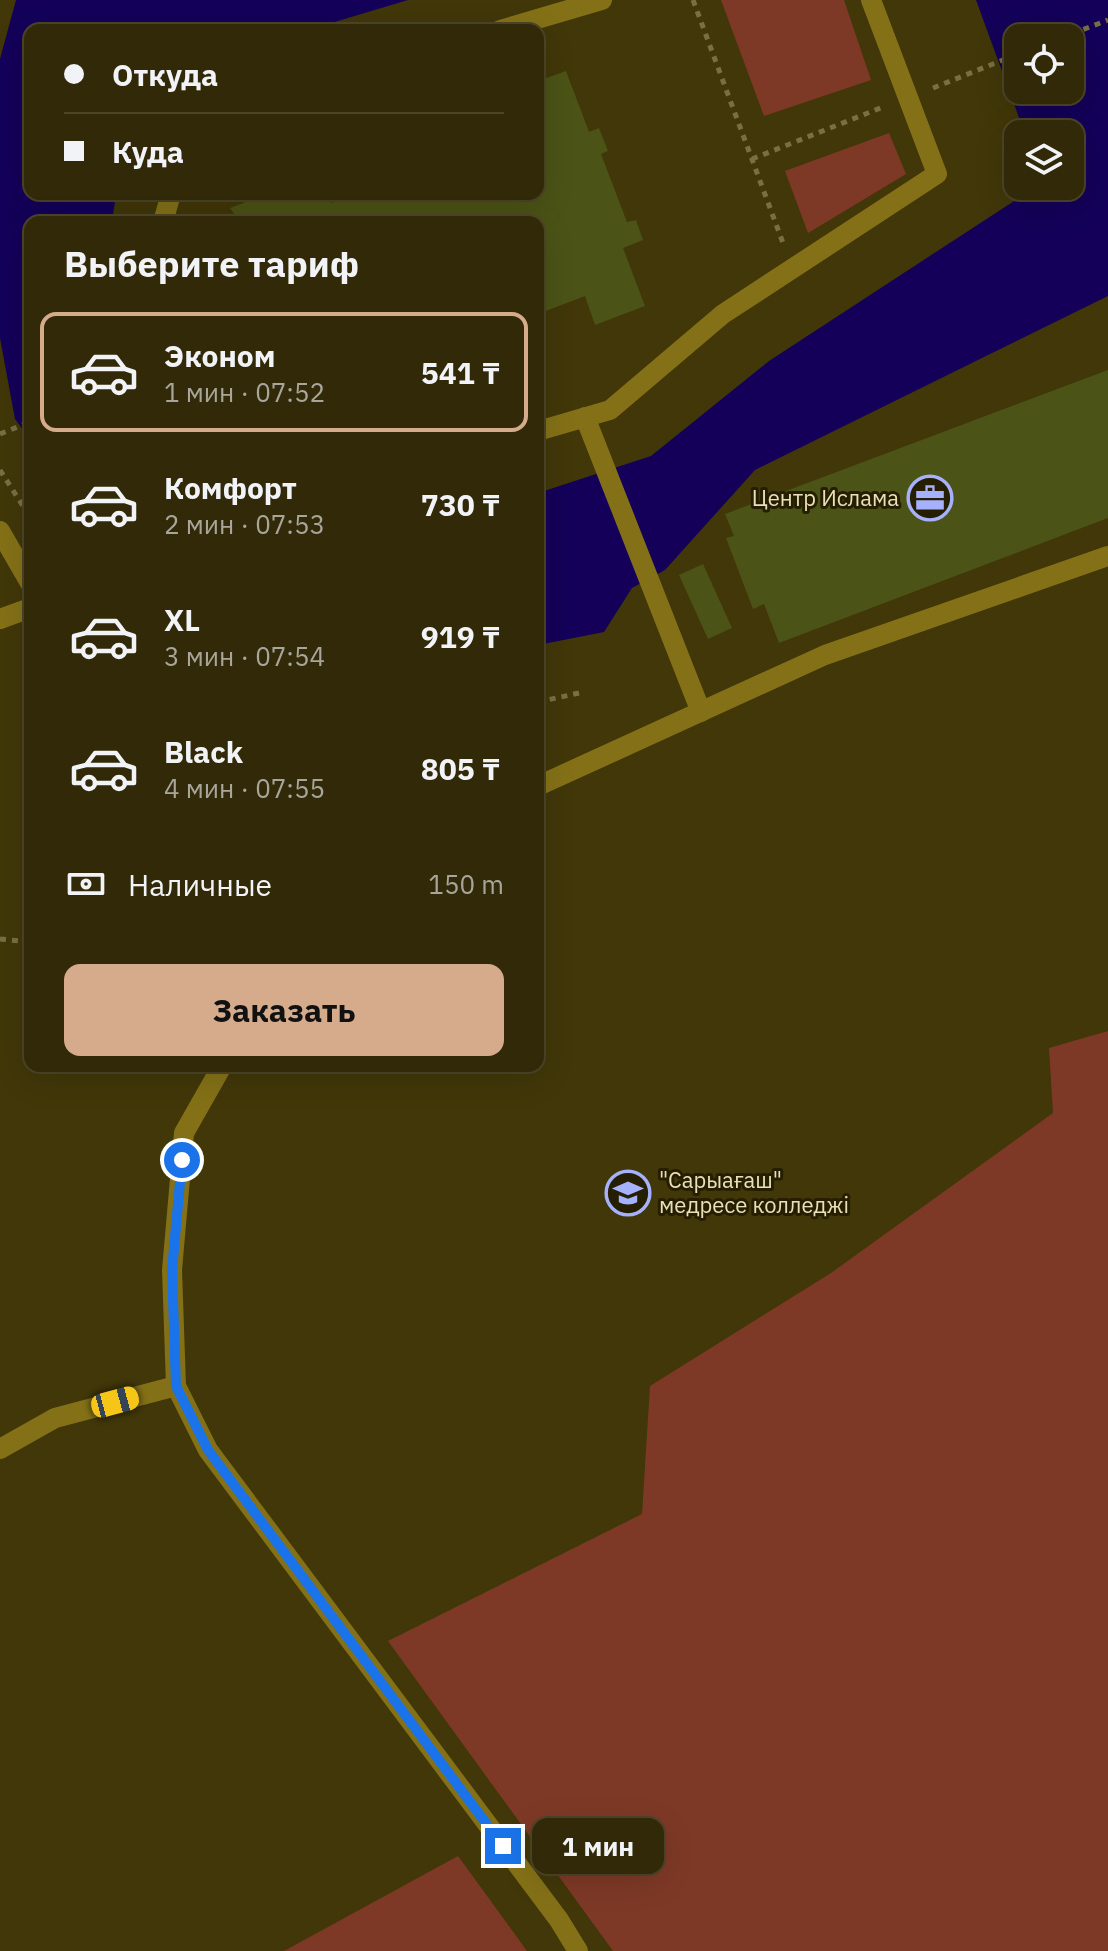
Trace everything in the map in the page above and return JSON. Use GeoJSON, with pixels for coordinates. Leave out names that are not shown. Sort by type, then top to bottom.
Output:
{"type":"FeatureCollection","features":[{"type":"Feature","properties":{"kind":"street"},"geometry":{"type":"LineString","coordinates":[[520,24],[602,0]]}},
{"type":"Feature","properties":{"kind":"street"},"geometry":{"type":"LineString","coordinates":[[544,429],[610,410],[723,314],[937,174],[871,0]]}},
{"type":"Feature","properties":{"kind":"street"},"geometry":{"type":"LineString","coordinates":[[585,417],[701,712]]}},
{"type":"Feature","properties":{"kind":"street"},"geometry":{"type":"LineString","coordinates":[[0,531],[24,573]]}},
{"type":"Feature","properties":{"kind":"street"},"geometry":{"type":"LineString","coordinates":[[544,783],[825,655],[1108,556]]}},
{"type":"Feature","properties":{"kind":"street"},"geometry":{"type":"LineString","coordinates":[[0,619],[24,610]]}},
{"type":"Feature","properties":{"kind":"street"},"geometry":{"type":"LineString","coordinates":[[219,1072],[184,1133],[172,1270],[176,1386],[208,1450],[578,1951]]}},
{"type":"Feature","properties":{"kind":"street"},"geometry":{"type":"LineString","coordinates":[[0,1449],[55,1418],[176,1386]]}},
{"type":"Feature","properties":{"kind":"path"},"geometry":{"type":"LineString","coordinates":[[693,0],[792,269]]}},
{"type":"Feature","properties":{"kind":"path"},"geometry":{"type":"LineString","coordinates":[[1084,29],[1108,20]]}},
{"type":"Feature","properties":{"kind":"path"},"geometry":{"type":"LineString","coordinates":[[752,159],[1004,60]]}},
{"type":"Feature","properties":{"kind":"path"},"geometry":{"type":"LineString","coordinates":[[0,434],[24,424]]}},
{"type":"Feature","properties":{"kind":"path"},"geometry":{"type":"LineString","coordinates":[[0,470],[24,508]]}},
{"type":"Feature","properties":{"kind":"path"},"geometry":{"type":"LineString","coordinates":[[544,701],[579,693]]}},
{"type":"Feature","properties":{"kind":"path"},"geometry":{"type":"LineString","coordinates":[[0,939],[24,941]]}},
{"type":"Feature","properties":{"kind":"shaded area"},"geometry":{"type":"Polygon","coordinates":[[[16,0],[408,0],[328,24],[24,24],[24,200],[115,200],[113,216],[24,216],[24,431],[15,419],[0,338],[0,59],[16,0]]]}},
{"type":"Feature","properties":{"kind":"shaded area"},"geometry":{"type":"Polygon","coordinates":[[[721,0],[844,0],[871,80],[764,116],[721,0]]]}},
{"type":"Feature","properties":{"kind":"shaded area"},"geometry":{"type":"Polygon","coordinates":[[[976,0],[1108,0],[1108,296],[755,470],[665,570],[632,588],[604,632],[544,644],[544,491],[651,456],[769,361],[1016,200],[1084,200],[1084,120],[1020,120],[1014,104],[1084,104],[1084,24],[1004,24],[1004,77],[976,0]]]}},
{"type":"Feature","properties":{"kind":"shaded area"},"geometry":{"type":"Polygon","coordinates":[[[889,133],[906,174],[808,233],[785,171],[889,133]]]}},
{"type":"Feature","properties":{"kind":"shaded area"},"geometry":{"type":"Polygon","coordinates":[[[1108,1031],[1108,1951],[613,1951],[388,1641],[642,1514],[650,1386],[831,1273],[1053,1113],[1049,1048],[1108,1031]]]}},
{"type":"Feature","properties":{"kind":"shaded area"},"geometry":{"type":"Polygon","coordinates":[[[458,1856],[527,1951],[284,1951],[458,1856]]]}},
{"type":"Feature","properties":{"kind":"building"},"geometry":{"type":"Polygon","coordinates":[[[566,71],[589,132],[599,128],[608,151],[601,154],[627,222],[636,220],[643,240],[623,248],[645,306],[595,325],[585,296],[544,312],[544,216],[236,216],[230,208],[251,200],[330,200],[331,203],[339,200],[544,200],[544,79],[566,71]]]}},
{"type":"Feature","properties":{"kind":"building"},"geometry":{"type":"Polygon","coordinates":[[[1108,370],[1108,518],[779,643],[764,604],[753,609],[726,538],[734,536],[725,514],[1108,370]]]}},
{"type":"Feature","properties":{"kind":"building"},"geometry":{"type":"Polygon","coordinates":[[[703,564],[732,628],[708,639],[679,575],[703,564]]]}},
{"type":"Feature","properties":{"kind":"place","name":"Центр Ислама"},"geometry":{"type":"Point","coordinates":[930,498]}},
{"type":"Feature","properties":{"kind":"place","name":"\"Сарыағаш\" медресе колледжі"},"geometry":{"type":"Point","coordinates":[628,1193]}},
{"type":"Feature","properties":{"kind":"route"},"geometry":{"type":"LineString","coordinates":[[182,1160],[172,1270],[176,1386],[208,1450],[503,1846]]}}]}
